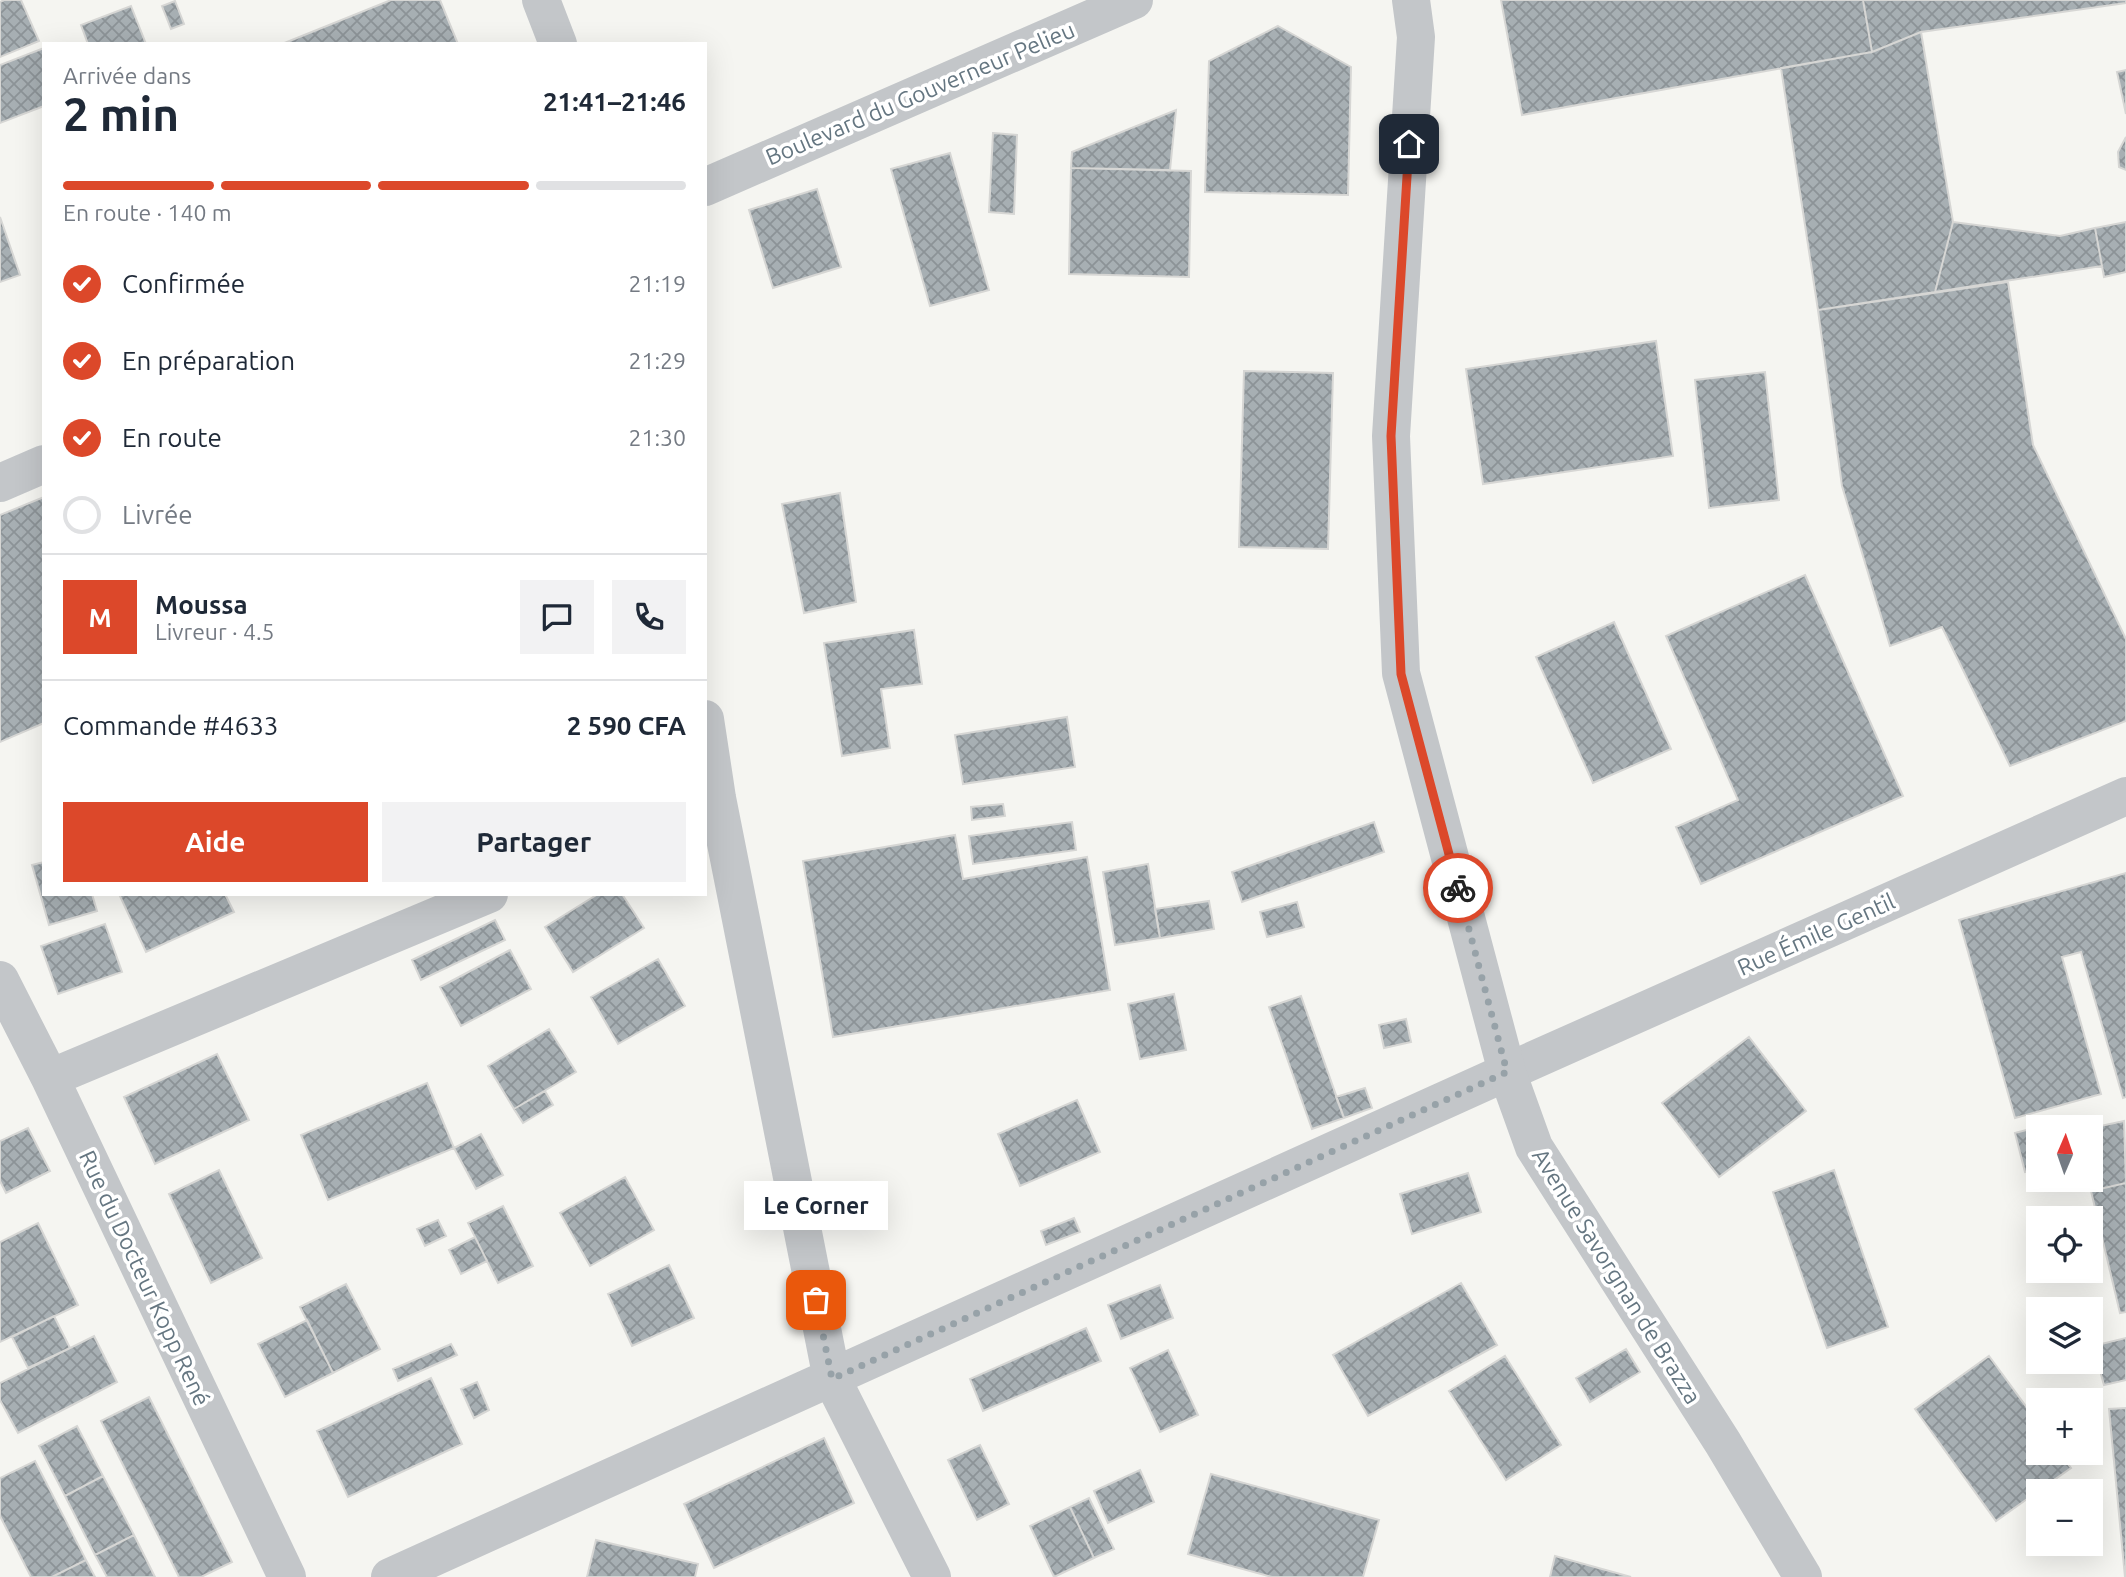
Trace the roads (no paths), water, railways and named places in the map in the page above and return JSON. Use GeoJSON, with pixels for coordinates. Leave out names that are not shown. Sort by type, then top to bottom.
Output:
{"type":"FeatureCollection","features":[{"type":"Feature","properties":{"kind":"street"},"geometry":{"type":"LineString","coordinates":[[541,0],[557,42]]}},
{"type":"Feature","properties":{"kind":"street","name":"Boulevard du Gouverneur Pelieu"},"geometry":{"type":"LineString","coordinates":[[707,186],[1135,0]]}},
{"type":"Feature","properties":{"kind":"street","name":"Avenue Savorgnan de Brazza"},"geometry":{"type":"LineString","coordinates":[[1412,0],[1416,37],[1391,436],[1401,674],[1507,1072],[1534,1147],[1723,1443],[1803,1577]]}},
{"type":"Feature","properties":{"kind":"street"},"geometry":{"type":"LineString","coordinates":[[0,483],[42,465]]}},
{"type":"Feature","properties":{"kind":"street"},"geometry":{"type":"LineString","coordinates":[[707,746],[711,801],[832,1379],[932,1577]]}},
{"type":"Feature","properties":{"kind":"street","name":"Rue Émile Gentil"},"geometry":{"type":"LineString","coordinates":[[390,1577],[1507,1072],[2126,796]]}},
{"type":"Feature","properties":{"kind":"street"},"geometry":{"type":"LineString","coordinates":[[50,1078],[484,896]]}},
{"type":"Feature","properties":{"kind":"street","name":"Rue du Docteur Kopp René"},"geometry":{"type":"LineString","coordinates":[[0,980],[50,1078],[287,1577]]}},
{"type":"Feature","properties":{"kind":"place","name":"Le Corner"},"geometry":{"type":"Point","coordinates":[816,1300]}}]}
